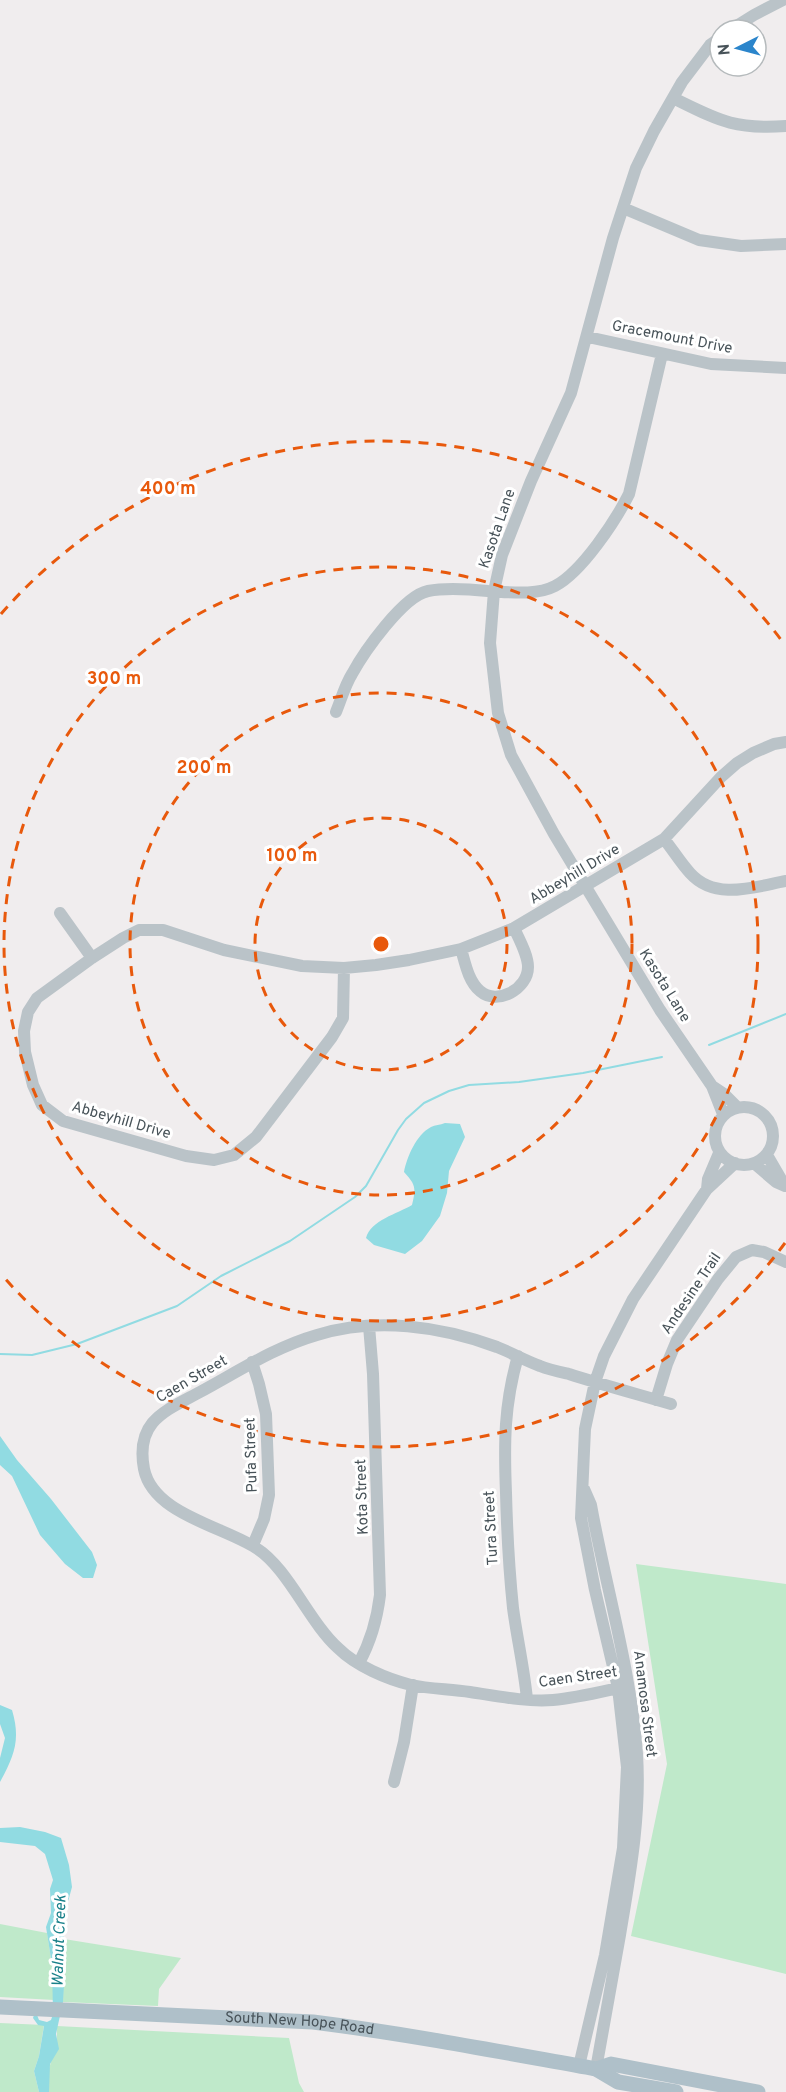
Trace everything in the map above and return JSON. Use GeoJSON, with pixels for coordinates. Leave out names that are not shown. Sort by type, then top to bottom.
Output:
{"type":"FeatureCollection","features":[{"type":"Feature","properties":{"kind":"main road","name":"South New Hope Road"},"geometry":{"type":"LineString","coordinates":[[0,2007],[313,2022],[440,2040],[596,2069],[618,2082],[676,2092]]}},
{"type":"Feature","properties":{"kind":"main road","name":"South New Hope Road"},"geometry":{"type":"LineString","coordinates":[[596,2069],[612,2064],[758,2092]]}},
{"type":"Feature","properties":{"kind":"street"},"geometry":{"type":"LineString","coordinates":[[747,18],[768,3],[783,0]]}},
{"type":"Feature","properties":{"kind":"street","name":"Kasota Lane"},"geometry":{"type":"LineString","coordinates":[[708,48],[682,82],[636,168],[571,393],[531,482],[502,555],[494,591],[490,643],[498,713],[511,755],[530,794],[660,1010],[712,1086],[723,1114]]}},
{"type":"Feature","properties":{"kind":"street"},"geometry":{"type":"LineString","coordinates":[[673,98],[730,124],[759,128],[786,126]]}},
{"type":"Feature","properties":{"kind":"street"},"geometry":{"type":"LineString","coordinates":[[623,208],[699,240],[741,246],[786,244]]}},
{"type":"Feature","properties":{"kind":"street","name":"Gracemount Drive"},"geometry":{"type":"LineString","coordinates":[[588,337],[711,364],[786,368]]}},
{"type":"Feature","properties":{"kind":"street"},"geometry":{"type":"LineString","coordinates":[[336,712],[351,674],[392,617],[406,603],[426,591],[446,589],[537,592],[556,586],[571,574],[620,513],[629,494],[662,354]]}},
{"type":"Feature","properties":{"kind":"street","name":"Abbeyhill Drive"},"geometry":{"type":"LineString","coordinates":[[344,968],[343,1018],[332,1037],[256,1137],[234,1155],[214,1160],[186,1156],[63,1121],[42,1105],[33,1085],[25,1052],[24,1030],[28,1012],[37,998],[92,958],[139,930],[163,930],[224,950],[302,966],[344,968],[409,960],[461,949],[514,928],[664,839],[721,777],[737,763],[774,744],[786,742]]}},
{"type":"Feature","properties":{"kind":"street"},"geometry":{"type":"LineString","coordinates":[[664,839],[690,873],[710,886],[722,890],[740,890],[786,880]]}},
{"type":"Feature","properties":{"kind":"street"},"geometry":{"type":"LineString","coordinates":[[60,913],[92,958]]}},
{"type":"Feature","properties":{"kind":"street"},"geometry":{"type":"LineString","coordinates":[[461,949],[472,981],[480,992],[490,996],[504,996],[516,990],[525,980],[528,967],[514,928]]}},
{"type":"Feature","properties":{"kind":"street","name":"Kasota Lane"},"geometry":{"type":"LineString","coordinates":[[712,1086],[737,1107],[760,1110],[766,1116],[773,1140],[767,1155]]}},
{"type":"Feature","properties":{"kind":"street"},"geometry":{"type":"LineString","coordinates":[[737,1107],[723,1114],[716,1126],[715,1136],[719,1153],[723,1158],[735,1163],[755,1164],[785,1187]]}},
{"type":"Feature","properties":{"kind":"street","name":"Anamosa Street"},"geometry":{"type":"LineString","coordinates":[[707,1190],[708,1179],[719,1153]]}},
{"type":"Feature","properties":{"kind":"street"},"geometry":{"type":"LineString","coordinates":[[755,1164],[767,1155],[785,1187]]}},
{"type":"Feature","properties":{"kind":"street","name":"Anamosa Street"},"geometry":{"type":"LineString","coordinates":[[596,2069],[636,1827],[637,1756],[623,1687],[595,1590],[581,1518],[585,1429],[595,1382],[608,1346],[633,1299],[707,1190],[735,1163]]}},
{"type":"Feature","properties":{"kind":"street","name":"Andesine Trail"},"geometry":{"type":"LineString","coordinates":[[656,1400],[677,1340],[718,1279],[736,1257],[752,1250],[764,1251],[786,1262]]}},
{"type":"Feature","properties":{"kind":"street","name":"Caen Street"},"geometry":{"type":"LineString","coordinates":[[623,1687],[554,1700],[527,1699],[413,1685],[359,1664],[338,1649],[272,1561],[253,1545],[180,1511],[162,1499],[149,1485],[144,1472],[142,1455],[145,1436],[151,1423],[167,1409],[252,1362],[319,1334],[369,1326],[427,1328],[461,1335],[542,1367],[671,1404]]}},
{"type":"Feature","properties":{"kind":"street","name":"Kota Street"},"geometry":{"type":"LineString","coordinates":[[359,1664],[372,1637],[380,1594],[369,1326]]}},
{"type":"Feature","properties":{"kind":"street","name":"Tura Street"},"geometry":{"type":"LineString","coordinates":[[518,1356],[509,1386],[504,1445],[507,1552],[527,1699]]}},
{"type":"Feature","properties":{"kind":"street","name":"Pufa Street"},"geometry":{"type":"LineString","coordinates":[[252,1362],[266,1414],[269,1495],[264,1519],[253,1545]]}},
{"type":"Feature","properties":{"kind":"street"},"geometry":{"type":"LineString","coordinates":[[394,1782],[404,1742],[413,1685]]}},
{"type":"Feature","properties":{"kind":"street","name":"Anamosa Street"},"geometry":{"type":"LineString","coordinates":[[579,2066],[605,1955],[623,1848],[627,1767],[623,1687]]}},
{"type":"Feature","properties":{"kind":"green space"},"geometry":{"type":"Polygon","coordinates":[[[636,1564],[786,1584],[786,1974],[631,1936],[667,1764],[636,1564]]]}},
{"type":"Feature","properties":{"kind":"green space"},"geometry":{"type":"Polygon","coordinates":[[[0,1924],[47,1933],[54,2000],[0,1997],[0,1924]]]}},
{"type":"Feature","properties":{"kind":"green space"},"geometry":{"type":"Polygon","coordinates":[[[64,1939],[181,1958],[159,1989],[158,2006],[63,2002],[64,1939]]]}},
{"type":"Feature","properties":{"kind":"green space"},"geometry":{"type":"Polygon","coordinates":[[[0,2023],[44,2025],[34,2071],[39,2092],[0,2092],[0,2023]]]}},
{"type":"Feature","properties":{"kind":"green space"},"geometry":{"type":"Polygon","coordinates":[[[57,2026],[289,2038],[299,2083],[304,2092],[49,2092],[49,2069],[57,2040],[57,2026]]]}},
{"type":"Feature","properties":{"kind":"water"},"geometry":{"type":"Polygon","coordinates":[[[445,1123],[460,1124],[465,1137],[449,1171],[447,1193],[440,1216],[422,1241],[405,1254],[374,1245],[366,1238],[373,1227],[385,1218],[412,1205],[414,1187],[404,1172],[413,1147],[426,1131],[433,1126],[445,1123]]]}},
{"type":"Feature","properties":{"kind":"water"},"geometry":{"type":"Polygon","coordinates":[[[0,1436],[92,1552],[97,1565],[93,1578],[83,1578],[65,1564],[40,1535],[12,1476],[0,1465],[0,1436]]]}},
{"type":"Feature","properties":{"kind":"water"},"geometry":{"type":"Polygon","coordinates":[[[0,1705],[12,1710],[16,1739],[15,1748],[0,1782],[0,1758],[5,1738],[0,1724],[0,1705]]]}},
{"type":"Feature","properties":{"kind":"water","name":"Walnut Creek"},"geometry":{"type":"Polygon","coordinates":[[[20,1827],[61,1838],[69,1865],[72,1887],[63,1920],[65,1969],[63,2002],[56,2034],[59,2049],[50,2064],[49,2092],[39,2092],[34,2071],[44,2026],[38,2025],[33,2018],[37,2015],[39,2020],[47,2022],[51,2020],[53,2014],[52,1965],[46,1927],[51,1913],[50,1889],[53,1880],[45,1854],[35,1846],[0,1842],[0,1828],[20,1827]]]}},
{"type":"Feature","properties":{"kind":"waterway"},"geometry":{"type":"LineString","coordinates":[[709,1045],[786,1014]]}},
{"type":"Feature","properties":{"kind":"waterway"},"geometry":{"type":"LineString","coordinates":[[0,1354],[32,1355],[77,1344],[177,1306],[221,1276],[290,1241],[355,1197],[366,1186],[406,1119],[424,1103],[449,1091],[469,1085],[519,1082],[583,1073],[662,1057]]}}]}
